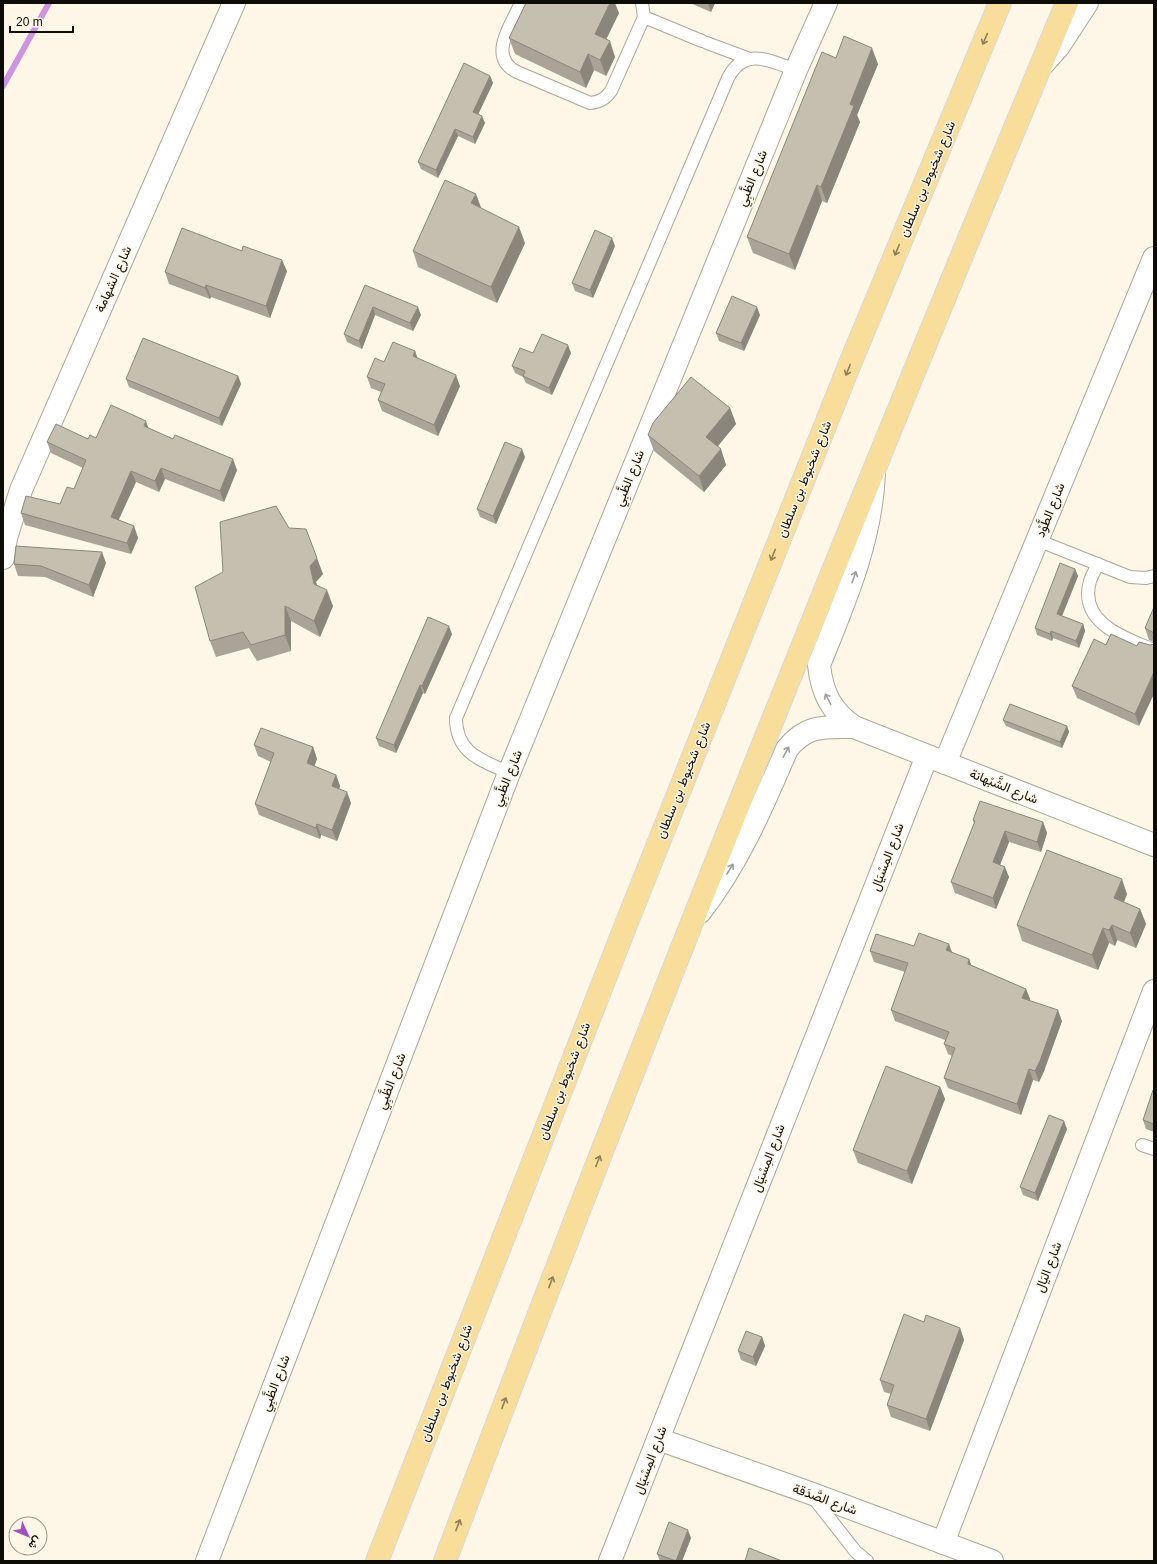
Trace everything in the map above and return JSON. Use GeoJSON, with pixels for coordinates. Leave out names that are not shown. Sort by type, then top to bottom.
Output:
{"type":"FeatureCollection","features":[{"type":"Feature","properties":{"kind":"main road","name":"شارع شخبوط بن سلطان"},"geometry":{"type":"LineString","coordinates":[[377,1561],[628,919],[846,374],[1000,3]]}},
{"type":"Feature","properties":{"kind":"main road"},"geometry":{"type":"LineString","coordinates":[[445,1561],[514,1376],[691,924],[874,467],[1067,3]]}},
{"type":"Feature","properties":{"kind":"street","name":"شارع الشهامة"},"geometry":{"type":"LineString","coordinates":[[3,558],[10,526],[21,490],[234,3]]}},
{"type":"Feature","properties":{"kind":"street","name":"شارع الظَّبِي"},"geometry":{"type":"LineString","coordinates":[[207,1561],[509,773],[796,70],[826,3]]}},
{"type":"Feature","properties":{"kind":"street"},"geometry":{"type":"LineString","coordinates":[[1040,67],[1059,46],[1088,3]]}},
{"type":"Feature","properties":{"kind":"street","name":"شارع الطَّوْد"},"geometry":{"type":"LineString","coordinates":[[936,759],[1037,540],[1154,258]]}},
{"type":"Feature","properties":{"kind":"street","name":"شارع الشَّبْهانة"},"geometry":{"type":"LineString","coordinates":[[874,467],[873,497],[862,551],[854,577],[819,665],[820,680],[832,708],[854,727],[1154,846]]}},
{"type":"Feature","properties":{"kind":"street","name":"شارع الشَّبْهانة"},"geometry":{"type":"LineString","coordinates":[[691,924],[716,891],[738,856],[751,832],[787,749],[795,739],[806,731],[819,727],[854,727]]}},
{"type":"Feature","properties":{"kind":"street","name":"شارع المِسْيَال"},"geometry":{"type":"LineString","coordinates":[[610,1561],[658,1439],[936,759]]}},
{"type":"Feature","properties":{"kind":"street","name":"شارع اليَال"},"geometry":{"type":"LineString","coordinates":[[943,1543],[1154,991]]}},
{"type":"Feature","properties":{"kind":"street","name":"شارع الصَّدَقة"},"geometry":{"type":"LineString","coordinates":[[658,1439],[810,1493],[992,1561]]}},
{"type":"Feature","properties":{"kind":"lane"},"geometry":{"type":"LineString","coordinates":[[521,3],[503,44],[501,53],[503,61],[509,68],[517,72],[590,103],[599,102],[606,98],[611,91],[644,18],[642,3]]}},
{"type":"Feature","properties":{"kind":"lane"},"geometry":{"type":"LineString","coordinates":[[644,18],[750,59],[763,59],[796,70]]}},
{"type":"Feature","properties":{"kind":"lane"},"geometry":{"type":"LineString","coordinates":[[509,773],[472,755],[466,750],[458,736],[456,718],[728,78],[737,65],[750,59]]}},
{"type":"Feature","properties":{"kind":"lane"},"geometry":{"type":"LineString","coordinates":[[1037,540],[1130,577],[1146,578],[1154,576]]}},
{"type":"Feature","properties":{"kind":"lane"},"geometry":{"type":"LineString","coordinates":[[1098,564],[1090,582],[1089,598],[1094,614],[1104,626],[1154,650]]}},
{"type":"Feature","properties":{"kind":"lane"},"geometry":{"type":"LineString","coordinates":[[1142,1145],[1154,1149]]}},
{"type":"Feature","properties":{"kind":"lane"},"geometry":{"type":"LineString","coordinates":[[810,1493],[856,1552],[867,1561]]}},
{"type":"Feature","properties":{"kind":"building"},"geometry":{"type":"Polygon","coordinates":[[[526,3],[610,3],[595,34],[610,41],[600,60],[588,54],[580,72],[509,38],[526,3]]]}},
{"type":"Feature","properties":{"kind":"building"},"geometry":{"type":"Polygon","coordinates":[[[844,36],[872,48],[850,104],[854,106],[821,187],[817,185],[789,254],[747,237],[822,52],[836,58],[844,36]]]}},
{"type":"Feature","properties":{"kind":"building"},"geometry":{"type":"Polygon","coordinates":[[[464,63],[490,76],[473,112],[482,116],[473,137],[455,129],[436,170],[418,162],[464,63]]]}},
{"type":"Feature","properties":{"kind":"building"},"geometry":{"type":"Polygon","coordinates":[[[445,180],[476,194],[471,203],[519,227],[491,287],[413,251],[445,180]]]}},
{"type":"Feature","properties":{"kind":"building"},"geometry":{"type":"Polygon","coordinates":[[[182,228],[242,251],[243,246],[282,260],[266,306],[206,285],[205,288],[165,272],[182,228]]]}},
{"type":"Feature","properties":{"kind":"building"},"geometry":{"type":"Polygon","coordinates":[[[595,230],[612,238],[590,290],[572,283],[595,230]]]}},
{"type":"Feature","properties":{"kind":"building"},"geometry":{"type":"Polygon","coordinates":[[[365,285],[418,307],[410,323],[373,307],[359,341],[344,334],[365,285]]]}},
{"type":"Feature","properties":{"kind":"building"},"geometry":{"type":"Polygon","coordinates":[[[732,296],[757,307],[741,343],[716,333],[732,296]]]}},
{"type":"Feature","properties":{"kind":"building"},"geometry":{"type":"Polygon","coordinates":[[[542,334],[568,345],[549,388],[523,376],[525,371],[512,366],[520,348],[533,353],[542,334]]]}},
{"type":"Feature","properties":{"kind":"building"},"geometry":{"type":"Polygon","coordinates":[[[143,338],[238,376],[219,418],[126,379],[143,338]]]}},
{"type":"Feature","properties":{"kind":"building"},"geometry":{"type":"Polygon","coordinates":[[[393,342],[415,351],[413,356],[456,375],[434,425],[378,400],[385,384],[367,377],[375,358],[384,362],[393,342]]]}},
{"type":"Feature","properties":{"kind":"building"},"geometry":{"type":"Polygon","coordinates":[[[691,377],[730,408],[706,437],[721,449],[699,476],[648,435],[653,423],[691,377]]]}},
{"type":"Feature","properties":{"kind":"building"},"geometry":{"type":"Polygon","coordinates":[[[111,405],[146,421],[144,426],[173,439],[175,435],[233,459],[220,491],[161,468],[155,481],[131,471],[111,517],[134,526],[127,543],[21,513],[26,496],[60,504],[67,487],[74,489],[86,460],[47,442],[56,424],[88,439],[90,435],[96,438],[111,405]]]}},
{"type":"Feature","properties":{"kind":"building"},"geometry":{"type":"Polygon","coordinates":[[[505,442],[522,449],[493,516],[477,509],[505,442]]]}},
{"type":"Feature","properties":{"kind":"building"},"geometry":{"type":"Polygon","coordinates":[[[276,506],[289,528],[306,529],[317,558],[310,566],[314,584],[327,590],[314,621],[285,606],[285,635],[251,645],[243,632],[210,641],[195,587],[223,572],[220,522],[276,506]]]}},
{"type":"Feature","properties":{"kind":"building"},"geometry":{"type":"Polygon","coordinates":[[[16,546],[102,552],[89,585],[41,566],[14,564],[16,546]]]}},
{"type":"Feature","properties":{"kind":"building"},"geometry":{"type":"Polygon","coordinates":[[[1060,563],[1075,569],[1057,614],[1083,624],[1076,641],[1051,631],[1050,634],[1035,628],[1060,563]]]}},
{"type":"Feature","properties":{"kind":"building"},"geometry":{"type":"Polygon","coordinates":[[[1154,607],[1154,633],[1145,628],[1154,607]]]}},
{"type":"Feature","properties":{"kind":"building"},"geometry":{"type":"Polygon","coordinates":[[[428,617],[449,626],[422,686],[420,685],[394,745],[376,738],[428,617]]]}},
{"type":"Feature","properties":{"kind":"building"},"geometry":{"type":"Polygon","coordinates":[[[1111,634],[1137,646],[1139,642],[1150,645],[1154,644],[1154,672],[1135,714],[1072,686],[1094,639],[1106,645],[1111,634]]]}},
{"type":"Feature","properties":{"kind":"building"},"geometry":{"type":"Polygon","coordinates":[[[1010,704],[1067,726],[1060,742],[1003,720],[1010,704]]]}},
{"type":"Feature","properties":{"kind":"building"},"geometry":{"type":"Polygon","coordinates":[[[261,728],[313,747],[307,763],[336,775],[332,786],[347,792],[332,830],[317,824],[316,828],[255,804],[274,753],[254,745],[261,728]]]}},
{"type":"Feature","properties":{"kind":"building"},"geometry":{"type":"Polygon","coordinates":[[[980,801],[1043,822],[1037,842],[1005,831],[993,862],[1005,867],[993,898],[951,882],[975,821],[973,820],[980,801]]]}},
{"type":"Feature","properties":{"kind":"building"},"geometry":{"type":"Polygon","coordinates":[[[1047,850],[1122,879],[1114,898],[1140,909],[1130,933],[1112,925],[1109,930],[1103,928],[1092,955],[1017,925],[1047,850]]]}},
{"type":"Feature","properties":{"kind":"building"},"geometry":{"type":"Polygon","coordinates":[[[919,933],[949,944],[946,950],[969,959],[968,964],[1026,989],[1022,998],[1058,1010],[1040,1061],[1035,1071],[1029,1069],[1017,1104],[944,1078],[955,1048],[944,1044],[949,1032],[891,1010],[908,963],[870,951],[876,934],[914,946],[919,933]]]}},
{"type":"Feature","properties":{"kind":"building"},"geometry":{"type":"Polygon","coordinates":[[[886,1066],[940,1087],[907,1171],[853,1150],[886,1066]]]}},
{"type":"Feature","properties":{"kind":"building"},"geometry":{"type":"Polygon","coordinates":[[[1154,1090],[1154,1124],[1143,1120],[1154,1090]]]}},
{"type":"Feature","properties":{"kind":"building"},"geometry":{"type":"Polygon","coordinates":[[[1049,1115],[1064,1121],[1035,1193],[1020,1187],[1049,1115]]]}},
{"type":"Feature","properties":{"kind":"building"},"geometry":{"type":"Polygon","coordinates":[[[904,1314],[924,1322],[926,1315],[960,1328],[926,1419],[887,1405],[894,1385],[880,1380],[904,1314]]]}},
{"type":"Feature","properties":{"kind":"building"},"geometry":{"type":"Polygon","coordinates":[[[746,1331],[762,1337],[753,1357],[738,1351],[746,1331]]]}},
{"type":"Feature","properties":{"kind":"building"},"geometry":{"type":"Polygon","coordinates":[[[669,1522],[688,1530],[676,1561],[657,1554],[669,1522]]]}},
{"type":"Feature","properties":{"kind":"building"},"geometry":{"type":"Polygon","coordinates":[[[749,1548],[782,1561],[745,1561],[749,1548]]]}},
{"type":"Feature","properties":{"kind":"waterway"},"geometry":{"type":"LineString","coordinates":[[3,86],[49,3]]}}]}
